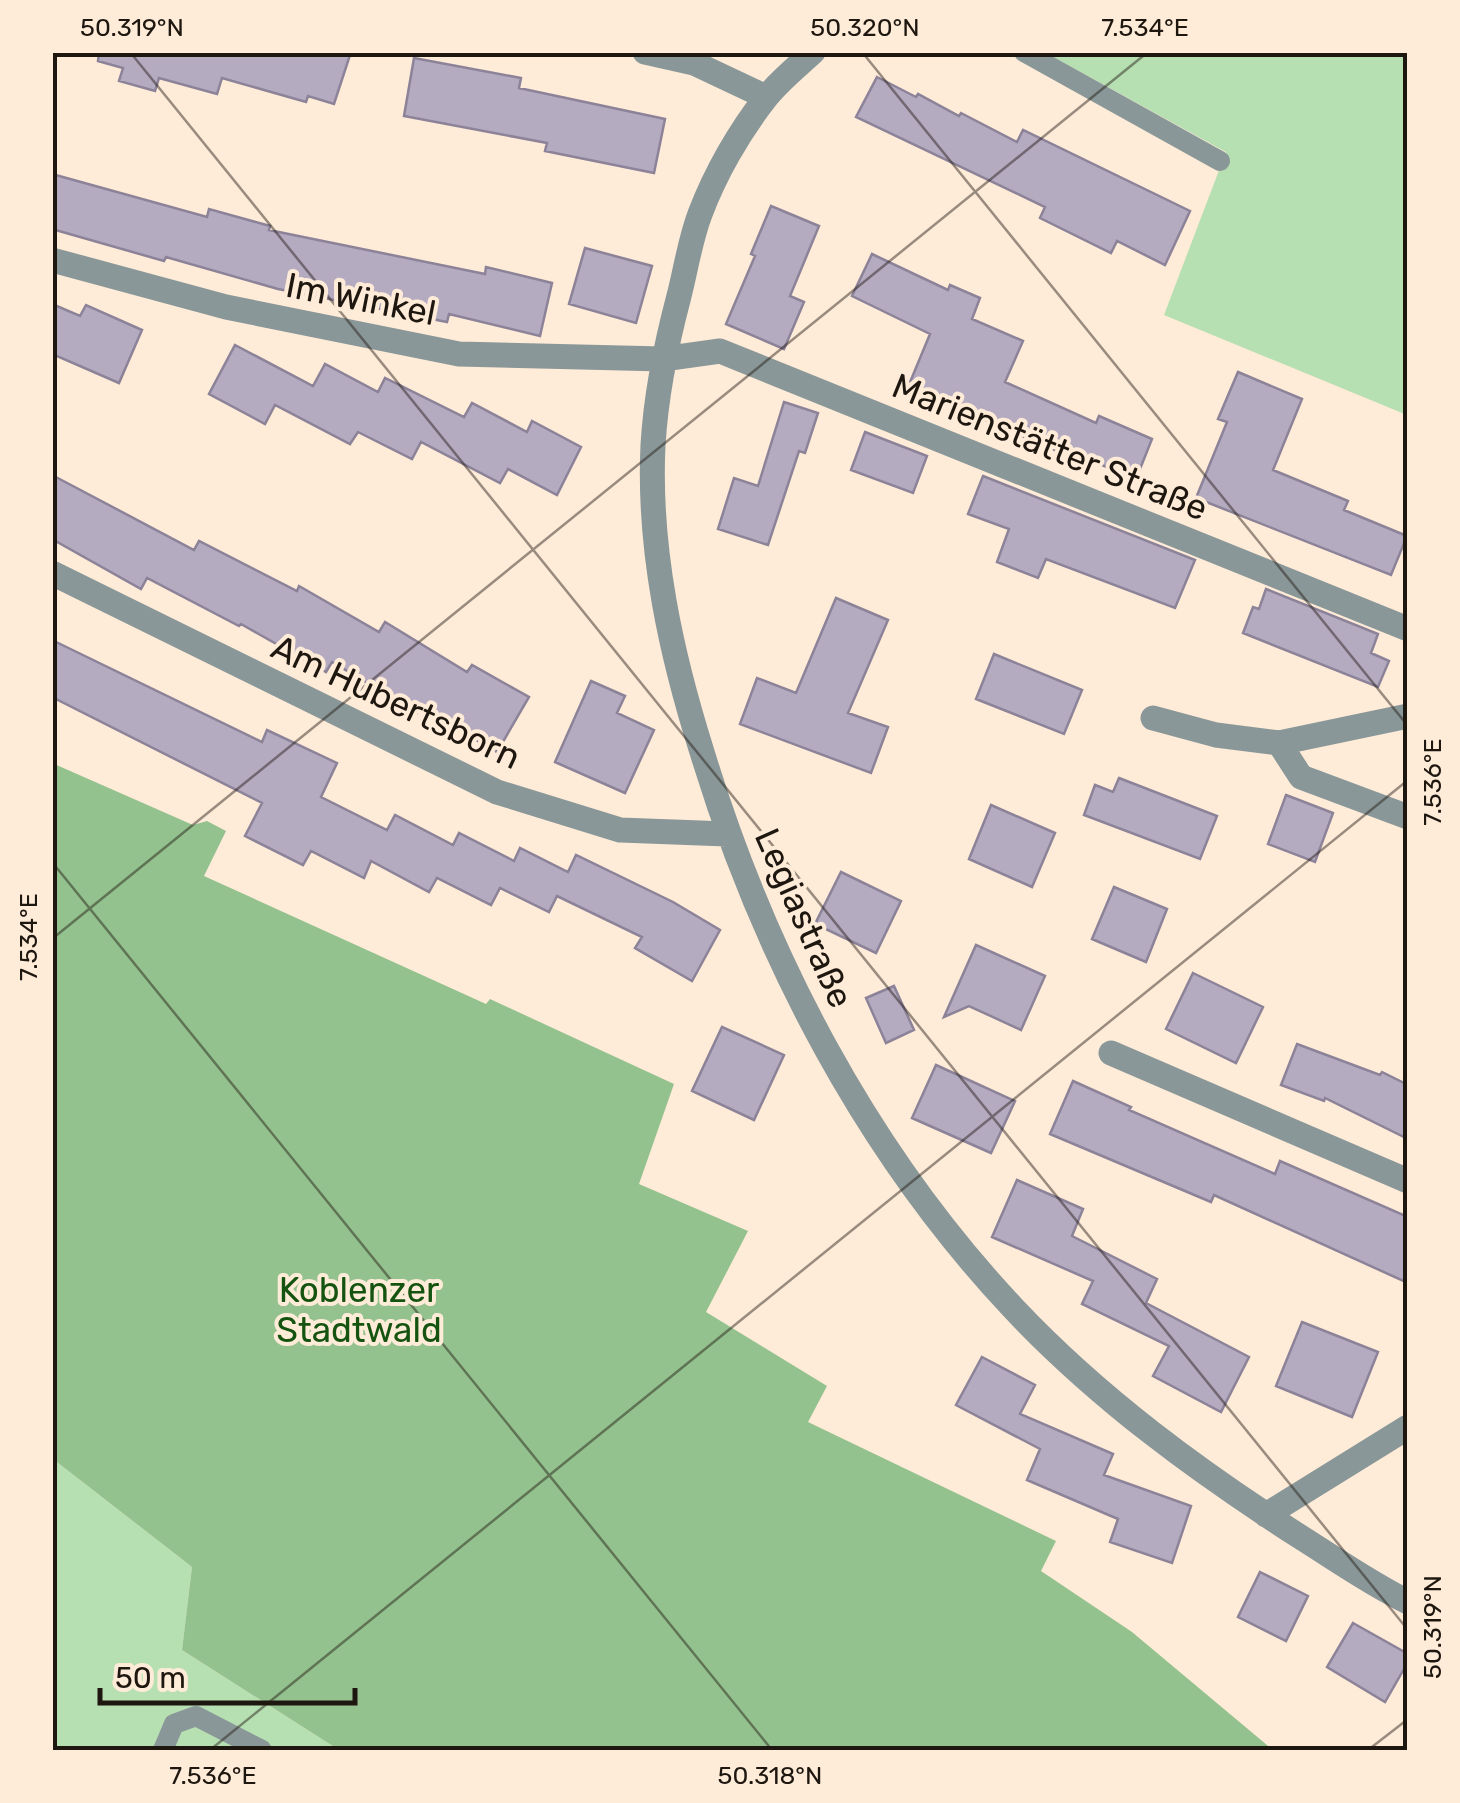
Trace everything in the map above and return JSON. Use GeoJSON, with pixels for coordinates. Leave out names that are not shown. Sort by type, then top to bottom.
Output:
{"type":"FeatureCollection","features":[{"type":"Feature","properties":{"kind":"street"},"geometry":{"type":"LineString","coordinates":[[645,52],[694,63],[766,97]]}},
{"type":"Feature","properties":{"kind":"street","name":"Legiastraße"},"geometry":{"type":"LineString","coordinates":[[813,52],[766,97],[731,151],[700,214],[663,358],[653,446],[664,600],[682,690],[727,834],[816,1032],[922,1198],[1014,1310],[1198,1471],[1408,1602]]}},
{"type":"Feature","properties":{"kind":"street","name":"Im Winkel"},"geometry":{"type":"LineString","coordinates":[[52,260],[226,307],[459,354],[663,358]]}},
{"type":"Feature","properties":{"kind":"street","name":"Marienstätter Straße"},"geometry":{"type":"LineString","coordinates":[[663,358],[720,351],[1408,629]]}},
{"type":"Feature","properties":{"kind":"street","name":"Am Hubertsborn"},"geometry":{"type":"LineString","coordinates":[[52,572],[497,792],[620,830],[727,834]]}},
{"type":"Feature","properties":{"kind":"street"},"geometry":{"type":"LineString","coordinates":[[1153,718],[1216,734],[1279,743],[1408,716]]}},
{"type":"Feature","properties":{"kind":"street"},"geometry":{"type":"LineString","coordinates":[[1279,743],[1301,777],[1408,817]]}},
{"type":"Feature","properties":{"kind":"street"},"geometry":{"type":"LineString","coordinates":[[1112,1053],[1408,1181]]}},
{"type":"Feature","properties":{"kind":"street"},"geometry":{"type":"LineString","coordinates":[[1266,1515],[1408,1427]]}},
{"type":"Feature","properties":{"kind":"lane"},"geometry":{"type":"LineString","coordinates":[[1024,52],[1220,161]]}},
{"type":"Feature","properties":{"kind":"lane"},"geometry":{"type":"LineString","coordinates":[[163,1750],[174,1724],[196,1716],[262,1750]]}},
{"type":"Feature","properties":{"kind":"green space"},"geometry":{"type":"Polygon","coordinates":[[[1046,53],[1407,53],[1407,415],[1164,315],[1226,152],[1046,53]]]}},
{"type":"Feature","properties":{"kind":"green space","name":"Koblenzer Stadtwald"},"geometry":{"type":"Polygon","coordinates":[[[52,763],[193,825],[207,821],[226,831],[204,876],[486,1004],[490,999],[674,1084],[639,1184],[748,1231],[706,1312],[827,1386],[808,1422],[1056,1541],[1041,1571],[1132,1632],[1273,1750],[339,1750],[182,1650],[192,1567],[53,1459],[52,763]]]}},
{"type":"Feature","properties":{"kind":"green space"},"geometry":{"type":"Polygon","coordinates":[[[53,1459],[192,1567],[182,1650],[339,1750],[53,1750],[53,1459]]]}},
{"type":"Feature","properties":{"kind":"building"},"geometry":{"type":"Polygon","coordinates":[[[99,52],[351,52],[334,104],[308,96],[306,102],[222,78],[217,94],[159,78],[155,91],[119,81],[123,68],[98,61],[99,52]]]}},
{"type":"Feature","properties":{"kind":"building"},"geometry":{"type":"Polygon","coordinates":[[[414,58],[521,78],[519,88],[665,119],[654,173],[545,151],[547,143],[404,116],[414,58]]]}},
{"type":"Feature","properties":{"kind":"building"},"geometry":{"type":"Polygon","coordinates":[[[877,77],[1017,142],[1023,130],[1190,211],[1165,265],[1117,241],[1111,253],[1040,218],[1045,207],[856,117],[877,77]]]}},
{"type":"Feature","properties":{"kind":"building"},"geometry":{"type":"Polygon","coordinates":[[[52,174],[207,217],[209,209],[270,226],[269,230],[485,274],[486,267],[552,283],[540,336],[449,314],[447,322],[278,289],[52,229],[52,174]]]}},
{"type":"Feature","properties":{"kind":"building"},"geometry":{"type":"Polygon","coordinates":[[[771,206],[819,226],[790,296],[804,302],[784,349],[726,324],[771,206]]]}},
{"type":"Feature","properties":{"kind":"building"},"geometry":{"type":"Polygon","coordinates":[[[585,248],[652,266],[636,323],[569,304],[585,248]]]}},
{"type":"Feature","properties":{"kind":"building"},"geometry":{"type":"Polygon","coordinates":[[[872,254],[948,290],[950,285],[980,298],[972,319],[1023,341],[1005,382],[1096,423],[1099,416],[1152,439],[1136,479],[1058,447],[1057,451],[908,387],[930,334],[852,296],[872,254]]]}},
{"type":"Feature","properties":{"kind":"building"},"geometry":{"type":"Polygon","coordinates":[[[52,304],[80,316],[86,305],[142,330],[119,383],[52,354],[52,304]]]}},
{"type":"Feature","properties":{"kind":"building"},"geometry":{"type":"Polygon","coordinates":[[[235,345],[313,386],[325,364],[378,392],[385,378],[464,417],[472,403],[527,432],[532,421],[581,447],[557,495],[508,469],[500,483],[421,442],[412,459],[358,432],[350,444],[275,405],[265,424],[209,394],[235,345]]]}},
{"type":"Feature","properties":{"kind":"building"},"geometry":{"type":"Polygon","coordinates":[[[1238,372],[1302,399],[1273,470],[1348,501],[1344,510],[1407,536],[1391,575],[1196,498],[1227,422],[1218,419],[1238,372]]]}},
{"type":"Feature","properties":{"kind":"building"},"geometry":{"type":"Polygon","coordinates":[[[784,402],[818,413],[805,453],[799,451],[768,545],[718,529],[734,478],[758,486],[784,402]]]}},
{"type":"Feature","properties":{"kind":"building"},"geometry":{"type":"Polygon","coordinates":[[[865,432],[927,456],[913,493],[851,470],[865,432]]]}},
{"type":"Feature","properties":{"kind":"building"},"geometry":{"type":"Polygon","coordinates":[[[52,475],[194,550],[199,541],[297,591],[299,586],[379,632],[385,622],[467,672],[472,665],[529,697],[497,752],[420,708],[417,713],[332,662],[326,672],[147,578],[141,589],[52,539],[52,475]]]}},
{"type":"Feature","properties":{"kind":"building"},"geometry":{"type":"Polygon","coordinates":[[[983,476],[1195,560],[1175,608],[1046,559],[1038,578],[997,562],[1009,529],[968,514],[983,476]]]}},
{"type":"Feature","properties":{"kind":"building"},"geometry":{"type":"Polygon","coordinates":[[[1266,589],[1378,634],[1371,653],[1389,661],[1378,687],[1243,633],[1253,607],[1259,609],[1266,589]]]}},
{"type":"Feature","properties":{"kind":"building"},"geometry":{"type":"Polygon","coordinates":[[[836,598],[888,620],[848,713],[888,727],[871,773],[740,724],[757,678],[796,693],[836,598]]]}},
{"type":"Feature","properties":{"kind":"building"},"geometry":{"type":"Polygon","coordinates":[[[52,640],[262,742],[267,730],[337,763],[321,797],[387,830],[395,815],[453,845],[459,833],[514,861],[520,848],[568,872],[576,855],[673,902],[720,930],[692,981],[635,948],[642,937],[557,896],[549,912],[500,888],[491,905],[437,878],[429,892],[371,861],[364,878],[311,851],[303,865],[245,836],[262,803],[52,697],[52,640]]]}},
{"type":"Feature","properties":{"kind":"building"},"geometry":{"type":"Polygon","coordinates":[[[994,654],[1082,690],[1064,734],[976,699],[994,654]]]}},
{"type":"Feature","properties":{"kind":"building"},"geometry":{"type":"Polygon","coordinates":[[[591,681],[625,696],[617,713],[654,730],[625,793],[555,762],[591,681]]]}},
{"type":"Feature","properties":{"kind":"building"},"geometry":{"type":"Polygon","coordinates":[[[1119,778],[1217,816],[1200,859],[1084,815],[1095,785],[1113,792],[1119,778]]]}},
{"type":"Feature","properties":{"kind":"building"},"geometry":{"type":"Polygon","coordinates":[[[1286,795],[1333,813],[1315,862],[1268,844],[1286,795]]]}},
{"type":"Feature","properties":{"kind":"building"},"geometry":{"type":"Polygon","coordinates":[[[991,805],[1055,833],[1032,887],[969,859],[991,805]]]}},
{"type":"Feature","properties":{"kind":"building"},"geometry":{"type":"Polygon","coordinates":[[[841,872],[901,901],[876,953],[815,924],[841,872]]]}},
{"type":"Feature","properties":{"kind":"building"},"geometry":{"type":"Polygon","coordinates":[[[1114,887],[1167,909],[1146,962],[1092,939],[1114,887]]]}},
{"type":"Feature","properties":{"kind":"building"},"geometry":{"type":"Polygon","coordinates":[[[976,945],[1045,976],[1021,1030],[969,1006],[944,1017],[976,945]]]}},
{"type":"Feature","properties":{"kind":"building"},"geometry":{"type":"Polygon","coordinates":[[[1193,973],[1263,1007],[1236,1063],[1166,1029],[1193,973]]]}},
{"type":"Feature","properties":{"kind":"building"},"geometry":{"type":"Polygon","coordinates":[[[894,986],[914,1030],[886,1043],[866,998],[894,986]]]}},
{"type":"Feature","properties":{"kind":"building"},"geometry":{"type":"Polygon","coordinates":[[[722,1027],[784,1055],[754,1120],[692,1091],[722,1027]]]}},
{"type":"Feature","properties":{"kind":"building"},"geometry":{"type":"Polygon","coordinates":[[[1297,1044],[1380,1075],[1382,1072],[1408,1085],[1408,1139],[1325,1098],[1324,1101],[1281,1085],[1297,1044]]]}},
{"type":"Feature","properties":{"kind":"building"},"geometry":{"type":"Polygon","coordinates":[[[936,1065],[1015,1101],[991,1153],[912,1118],[936,1065]]]}},
{"type":"Feature","properties":{"kind":"building"},"geometry":{"type":"Polygon","coordinates":[[[1073,1081],[1275,1174],[1280,1161],[1408,1217],[1408,1283],[1214,1195],[1211,1202],[1050,1134],[1073,1081]]]}},
{"type":"Feature","properties":{"kind":"building"},"geometry":{"type":"Polygon","coordinates":[[[1017,1180],[1083,1209],[1072,1236],[1157,1279],[1146,1303],[1249,1357],[1221,1412],[1153,1376],[1169,1346],[1082,1304],[1093,1281],[992,1237],[1017,1180]]]}},
{"type":"Feature","properties":{"kind":"building"},"geometry":{"type":"Polygon","coordinates":[[[1302,1322],[1378,1352],[1352,1417],[1276,1386],[1302,1322]]]}},
{"type":"Feature","properties":{"kind":"building"},"geometry":{"type":"Polygon","coordinates":[[[982,1357],[1035,1385],[1020,1414],[1113,1454],[1104,1475],[1191,1506],[1172,1563],[1110,1542],[1118,1519],[1027,1480],[1040,1449],[956,1405],[982,1357]]]}},
{"type":"Feature","properties":{"kind":"building"},"geometry":{"type":"Polygon","coordinates":[[[1260,1572],[1308,1596],[1286,1641],[1238,1617],[1260,1572]]]}},
{"type":"Feature","properties":{"kind":"building"},"geometry":{"type":"Polygon","coordinates":[[[1353,1623],[1408,1654],[1408,1662],[1385,1702],[1327,1667],[1353,1623]]]}}]}
